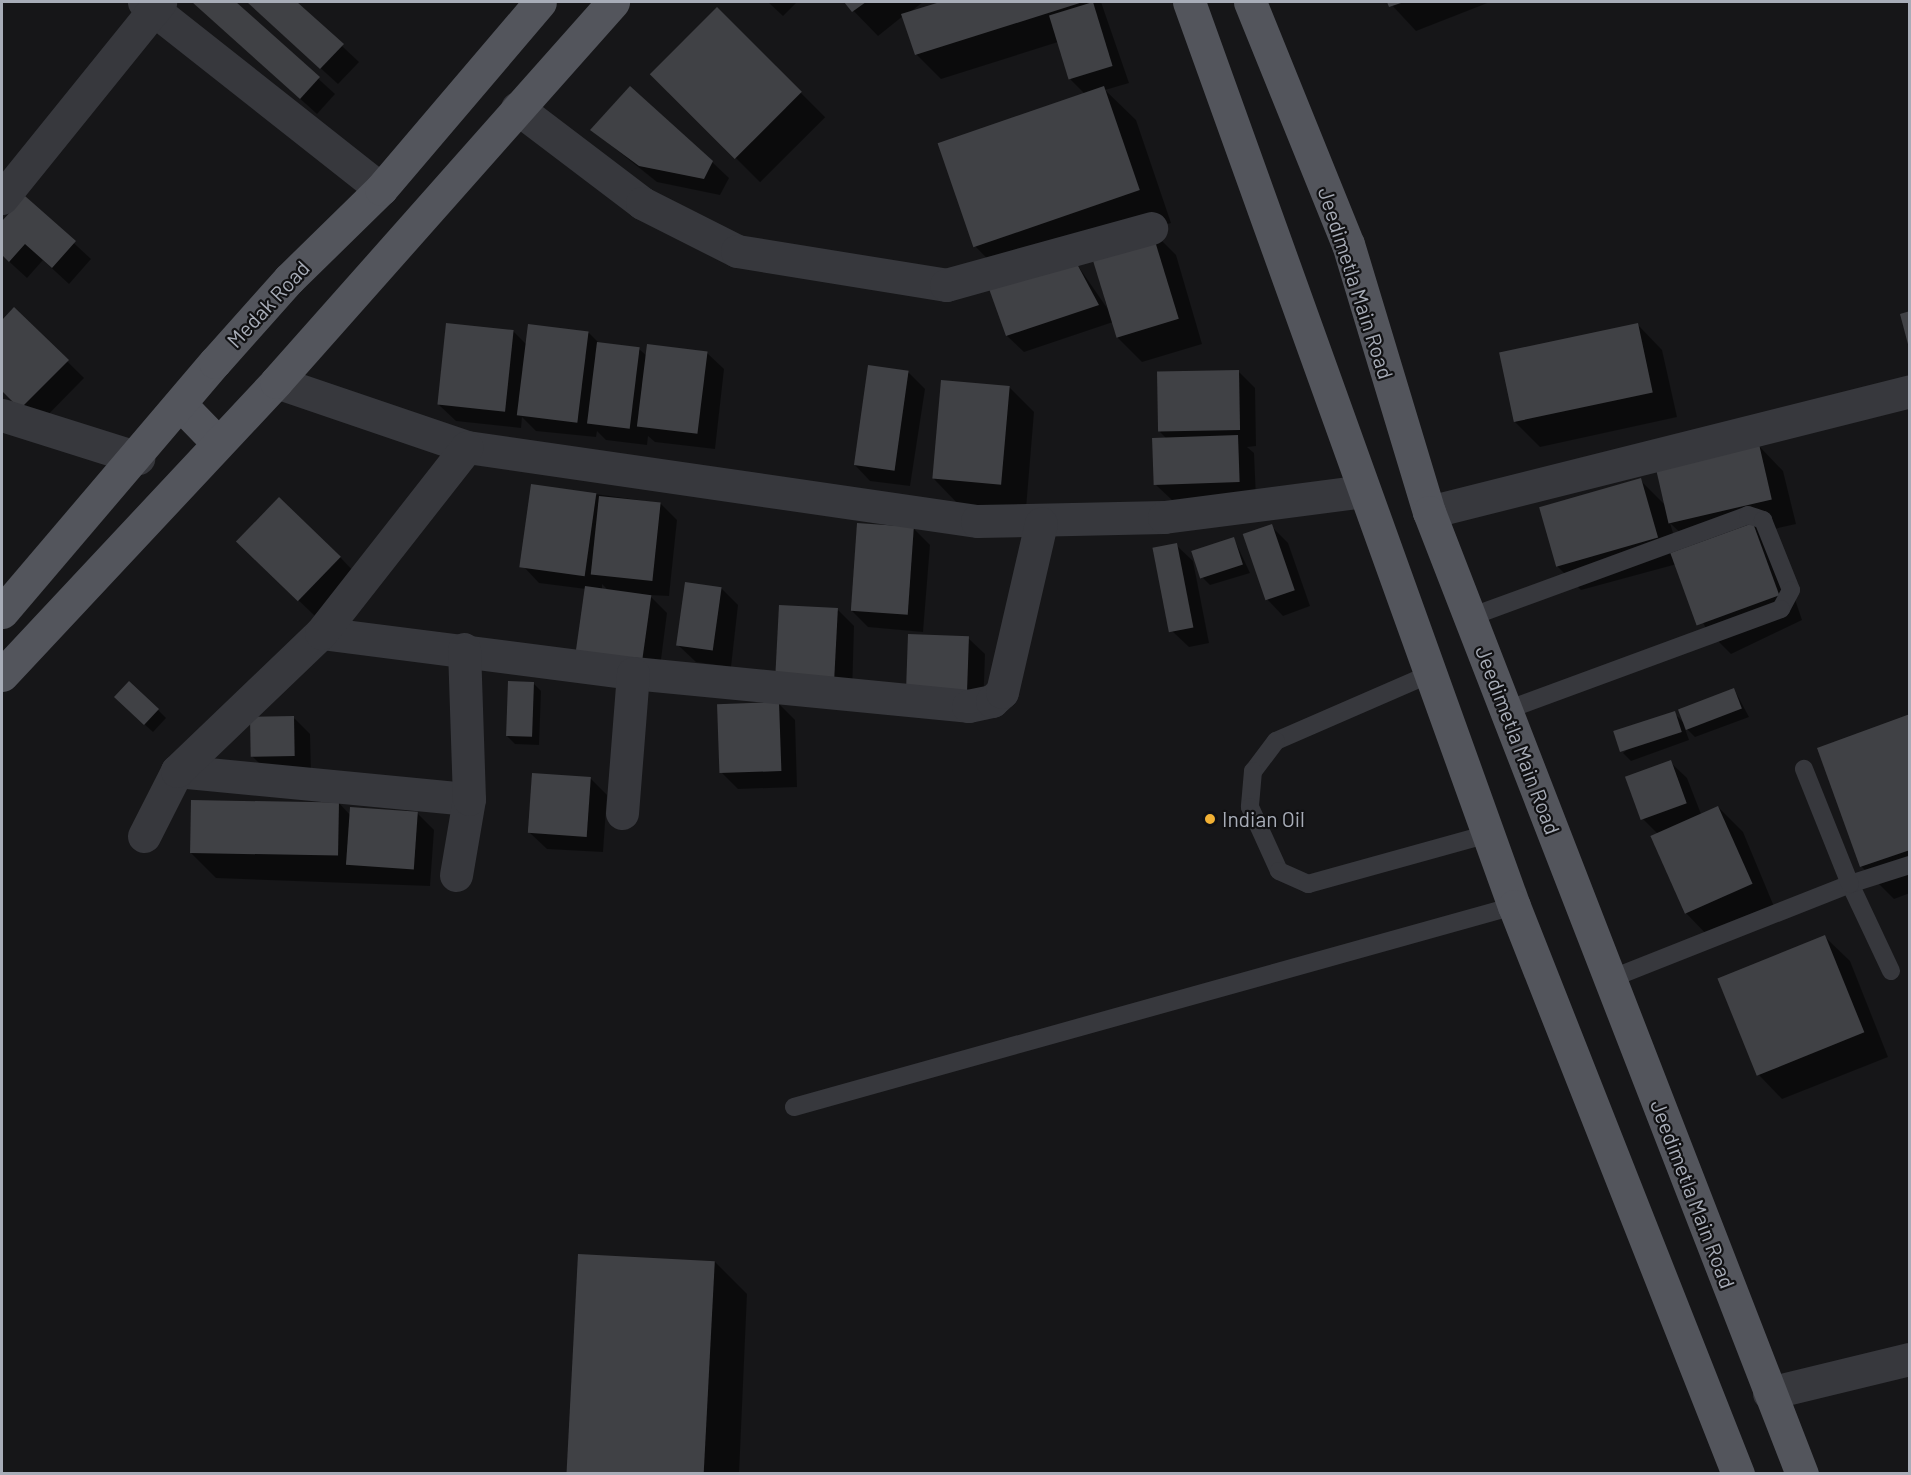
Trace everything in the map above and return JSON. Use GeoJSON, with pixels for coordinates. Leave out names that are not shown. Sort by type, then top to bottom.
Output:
{"type":"FeatureCollection","features":[{"type":"Feature","properties":{"kind":"main road","name":"Medak Road"},"geometry":{"type":"LineString","coordinates":[[2,612],[138,458],[289,279],[381,189],[540,2]]}},
{"type":"Feature","properties":{"kind":"main road"},"geometry":{"type":"LineString","coordinates":[[2,675],[276,382],[613,2]]}},
{"type":"Feature","properties":{"kind":"main road"},"geometry":{"type":"LineString","coordinates":[[1189,2],[1514,906],[1738,1473]]}},
{"type":"Feature","properties":{"kind":"main road","name":"Jeedimetla Main Road"},"geometry":{"type":"LineString","coordinates":[[1250,2],[1348,244],[1429,512],[1769,1393],[1802,1473]]}},
{"type":"Feature","properties":{"kind":"main road"},"geometry":{"type":"LineString","coordinates":[[181,405],[218,443]]}},
{"type":"Feature","properties":{"kind":"street"},"geometry":{"type":"LineString","coordinates":[[2,198],[153,4],[381,189]]}},
{"type":"Feature","properties":{"kind":"street"},"geometry":{"type":"LineString","coordinates":[[517,108],[642,203],[738,251],[946,285],[1151,228]]}},
{"type":"Feature","properties":{"kind":"street"},"geometry":{"type":"LineString","coordinates":[[276,382],[467,447],[977,521],[1041,523],[1164,517],[1363,491]]}},
{"type":"Feature","properties":{"kind":"street"},"geometry":{"type":"LineString","coordinates":[[1429,512],[1910,391]]}},
{"type":"Feature","properties":{"kind":"street"},"geometry":{"type":"LineString","coordinates":[[2,415],[138,458]]}},
{"type":"Feature","properties":{"kind":"street"},"geometry":{"type":"LineString","coordinates":[[144,836],[177,771],[321,633],[467,447]]}},
{"type":"Feature","properties":{"kind":"street"},"geometry":{"type":"LineString","coordinates":[[321,633],[464,649],[633,673],[968,706],[992,701],[1009,674],[1041,523]]}},
{"type":"Feature","properties":{"kind":"street"},"geometry":{"type":"LineString","coordinates":[[456,875],[470,799],[464,649]]}},
{"type":"Feature","properties":{"kind":"street"},"geometry":{"type":"LineString","coordinates":[[622,813],[633,673]]}},
{"type":"Feature","properties":{"kind":"street"},"geometry":{"type":"LineString","coordinates":[[177,771],[470,799]]}},
{"type":"Feature","properties":{"kind":"street"},"geometry":{"type":"LineString","coordinates":[[1769,1393],[1910,1359]]}},
{"type":"Feature","properties":{"kind":"lane"},"geometry":{"type":"LineString","coordinates":[[1470,617],[1748,515],[1763,520],[1791,590],[1781,609],[1506,710]]}},
{"type":"Feature","properties":{"kind":"lane"},"geometry":{"type":"LineString","coordinates":[[1430,674],[1276,741],[1253,771],[1250,807],[1279,871],[1308,884],[1488,834]]}},
{"type":"Feature","properties":{"kind":"lane"},"geometry":{"type":"LineString","coordinates":[[1804,769],[1850,884],[1891,971]]}},
{"type":"Feature","properties":{"kind":"lane"},"geometry":{"type":"LineString","coordinates":[[1610,979],[1850,884],[1910,865]]}},
{"type":"Feature","properties":{"kind":"lane"},"geometry":{"type":"LineString","coordinates":[[794,1107],[1514,906]]}},
{"type":"Feature","properties":{"kind":"building"},"geometry":{"type":"Polygon","coordinates":[[[192,2],[236,2],[320,77],[300,99],[192,2]]]}},
{"type":"Feature","properties":{"kind":"building"},"geometry":{"type":"Polygon","coordinates":[[[247,2],[297,2],[344,44],[320,69],[247,2]]]}},
{"type":"Feature","properties":{"kind":"building"},"geometry":{"type":"Polygon","coordinates":[[[844,2],[866,2],[852,12],[844,2]]]}},
{"type":"Feature","properties":{"kind":"building"},"geometry":{"type":"Polygon","coordinates":[[[940,2],[1083,2],[915,55],[901,14],[940,2]]]}},
{"type":"Feature","properties":{"kind":"building"},"geometry":{"type":"Polygon","coordinates":[[[1093,2],[1113,66],[1069,80],[1049,15],[1093,2]]]}},
{"type":"Feature","properties":{"kind":"building"},"geometry":{"type":"Polygon","coordinates":[[[1387,2],[1404,2],[1389,7],[1387,2]]]}},
{"type":"Feature","properties":{"kind":"building"},"geometry":{"type":"Polygon","coordinates":[[[717,7],[802,92],[735,159],[650,74],[717,7]]]}},
{"type":"Feature","properties":{"kind":"building"},"geometry":{"type":"Polygon","coordinates":[[[630,86],[713,161],[704,179],[639,166],[590,130],[630,86]]]}},
{"type":"Feature","properties":{"kind":"building"},"geometry":{"type":"Polygon","coordinates":[[[1104,86],[1140,190],[973,247],[938,143],[1104,86]]]}},
{"type":"Feature","properties":{"kind":"building"},"geometry":{"type":"Polygon","coordinates":[[[25,196],[76,241],[52,268],[25,244],[9,262],[2,255],[2,221],[25,196]]]}},
{"type":"Feature","properties":{"kind":"building"},"geometry":{"type":"Polygon","coordinates":[[[1151,228],[1179,319],[1117,338],[1089,247],[1151,228]]]}},
{"type":"Feature","properties":{"kind":"building"},"geometry":{"type":"Polygon","coordinates":[[[1076,262],[1099,305],[1006,336],[988,286],[1076,262]]]}},
{"type":"Feature","properties":{"kind":"building"},"geometry":{"type":"Polygon","coordinates":[[[14,307],[69,360],[20,409],[2,391],[2,320],[14,307]]]}},
{"type":"Feature","properties":{"kind":"building"},"geometry":{"type":"Polygon","coordinates":[[[1910,311],[1910,348],[1909,348],[1900,314],[1910,311]]]}},
{"type":"Feature","properties":{"kind":"building"},"geometry":{"type":"Polygon","coordinates":[[[446,323],[514,330],[505,412],[437,405],[446,323]]]}},
{"type":"Feature","properties":{"kind":"building"},"geometry":{"type":"Polygon","coordinates":[[[1638,323],[1653,392],[1514,422],[1499,353],[1638,323]]]}},
{"type":"Feature","properties":{"kind":"building"},"geometry":{"type":"Polygon","coordinates":[[[528,324],[589,331],[577,423],[517,415],[528,324]]]}},
{"type":"Feature","properties":{"kind":"building"},"geometry":{"type":"Polygon","coordinates":[[[597,342],[640,347],[630,429],[587,423],[597,342]]]}},
{"type":"Feature","properties":{"kind":"building"},"geometry":{"type":"Polygon","coordinates":[[[647,344],[708,351],[697,434],[637,426],[647,344]]]}},
{"type":"Feature","properties":{"kind":"building"},"geometry":{"type":"Polygon","coordinates":[[[868,365],[909,371],[895,471],[854,465],[868,365]]]}},
{"type":"Feature","properties":{"kind":"building"},"geometry":{"type":"Polygon","coordinates":[[[1239,370],[1240,430],[1158,431],[1157,371],[1239,370]]]}},
{"type":"Feature","properties":{"kind":"building"},"geometry":{"type":"Polygon","coordinates":[[[941,380],[1010,386],[1001,485],[932,479],[941,380]]]}},
{"type":"Feature","properties":{"kind":"building"},"geometry":{"type":"Polygon","coordinates":[[[1238,435],[1240,482],[1154,485],[1152,438],[1238,435]]]}},
{"type":"Feature","properties":{"kind":"building"},"geometry":{"type":"Polygon","coordinates":[[[1759,444],[1772,500],[1669,523],[1656,468],[1759,444]]]}},
{"type":"Feature","properties":{"kind":"building"},"geometry":{"type":"Polygon","coordinates":[[[1641,478],[1658,538],[1556,567],[1539,507],[1641,478]]]}},
{"type":"Feature","properties":{"kind":"building"},"geometry":{"type":"Polygon","coordinates":[[[531,484],[596,493],[585,576],[519,567],[531,484]]]}},
{"type":"Feature","properties":{"kind":"building"},"geometry":{"type":"Polygon","coordinates":[[[599,496],[661,502],[652,581],[591,575],[599,496]]]}},
{"type":"Feature","properties":{"kind":"building"},"geometry":{"type":"Polygon","coordinates":[[[279,497],[341,557],[298,601],[236,542],[279,497]]]}},
{"type":"Feature","properties":{"kind":"building"},"geometry":{"type":"Polygon","coordinates":[[[857,523],[914,527],[908,615],[851,611],[857,523]]]}},
{"type":"Feature","properties":{"kind":"building"},"geometry":{"type":"Polygon","coordinates":[[[1753,523],[1779,595],[1697,625],[1670,553],[1753,523]]]}},
{"type":"Feature","properties":{"kind":"building"},"geometry":{"type":"Polygon","coordinates":[[[1272,524],[1295,590],[1265,600],[1243,534],[1272,524]]]}},
{"type":"Feature","properties":{"kind":"building"},"geometry":{"type":"Polygon","coordinates":[[[1234,537],[1243,565],[1200,578],[1191,551],[1234,537]]]}},
{"type":"Feature","properties":{"kind":"building"},"geometry":{"type":"Polygon","coordinates":[[[1177,543],[1193,627],[1169,632],[1152,548],[1177,543]]]}},
{"type":"Feature","properties":{"kind":"building"},"geometry":{"type":"Polygon","coordinates":[[[685,582],[722,587],[713,651],[676,645],[685,582]]]}},
{"type":"Feature","properties":{"kind":"building"},"geometry":{"type":"Polygon","coordinates":[[[585,586],[651,595],[642,660],[576,650],[585,586]]]}},
{"type":"Feature","properties":{"kind":"building"},"geometry":{"type":"Polygon","coordinates":[[[779,605],[838,608],[834,679],[775,676],[779,605]]]}},
{"type":"Feature","properties":{"kind":"building"},"geometry":{"type":"Polygon","coordinates":[[[908,634],[969,636],[967,694],[906,692],[908,634]]]}},
{"type":"Feature","properties":{"kind":"building"},"geometry":{"type":"Polygon","coordinates":[[[129,681],[159,709],[144,725],[114,697],[129,681]]]}},
{"type":"Feature","properties":{"kind":"building"},"geometry":{"type":"Polygon","coordinates":[[[508,681],[534,682],[532,737],[506,736],[508,681]]]}},
{"type":"Feature","properties":{"kind":"building"},"geometry":{"type":"Polygon","coordinates":[[[1734,688],[1742,709],[1686,730],[1678,710],[1734,688]]]}},
{"type":"Feature","properties":{"kind":"building"},"geometry":{"type":"Polygon","coordinates":[[[779,702],[781,771],[719,773],[717,704],[779,702]]]}},
{"type":"Feature","properties":{"kind":"building"},"geometry":{"type":"Polygon","coordinates":[[[1675,711],[1682,732],[1620,752],[1613,731],[1675,711]]]}},
{"type":"Feature","properties":{"kind":"building"},"geometry":{"type":"Polygon","coordinates":[[[1910,714],[1910,850],[1860,867],[1817,748],[1910,714]]]}},
{"type":"Feature","properties":{"kind":"building"},"geometry":{"type":"Polygon","coordinates":[[[294,716],[295,756],[251,757],[250,717],[294,716]]]}},
{"type":"Feature","properties":{"kind":"building"},"geometry":{"type":"Polygon","coordinates":[[[1671,760],[1687,803],[1641,820],[1625,777],[1671,760]]]}},
{"type":"Feature","properties":{"kind":"building"},"geometry":{"type":"Polygon","coordinates":[[[532,773],[591,777],[587,837],[528,833],[532,773]]]}},
{"type":"Feature","properties":{"kind":"building"},"geometry":{"type":"Polygon","coordinates":[[[191,800],[339,803],[338,856],[190,853],[191,800]]]}},
{"type":"Feature","properties":{"kind":"building"},"geometry":{"type":"Polygon","coordinates":[[[1718,806],[1753,884],[1685,914],[1650,836],[1718,806]]]}},
{"type":"Feature","properties":{"kind":"building"},"geometry":{"type":"Polygon","coordinates":[[[350,807],[418,812],[414,870],[346,865],[350,807]]]}},
{"type":"Feature","properties":{"kind":"building"},"geometry":{"type":"Polygon","coordinates":[[[1825,935],[1864,1032],[1757,1076],[1717,978],[1825,935]]]}},
{"type":"Feature","properties":{"kind":"building"},"geometry":{"type":"Polygon","coordinates":[[[578,1254],[715,1261],[704,1474],[567,1473],[578,1254]]]}},
{"type":"Feature","properties":{"kind":"place","name":"Indian Oil"},"geometry":{"type":"Point","coordinates":[1210,819]}}]}
